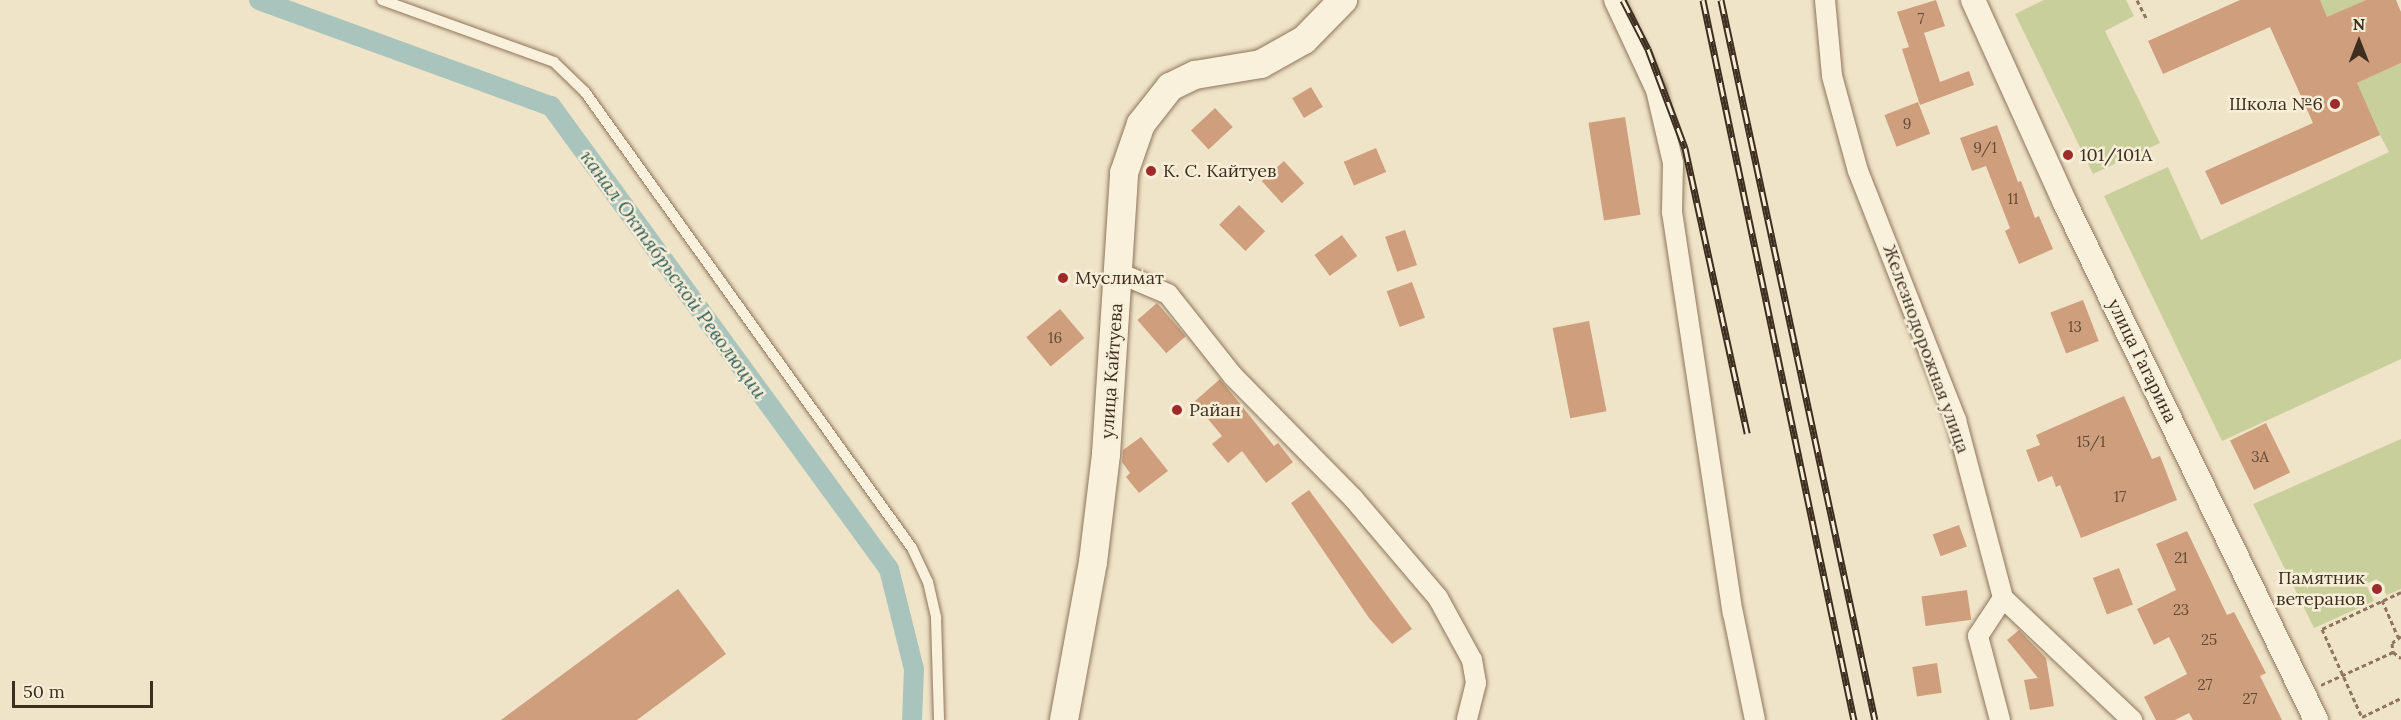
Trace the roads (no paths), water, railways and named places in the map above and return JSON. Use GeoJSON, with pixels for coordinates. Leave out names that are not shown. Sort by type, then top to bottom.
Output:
{"type":"FeatureCollection","features":[{"type":"Feature","properties":{"kind":"main road","name":"улица Кайтуева"},"geometry":{"type":"LineString","coordinates":[[1064,720],[1097,530],[1119,273],[1124,172],[1141,124],[1170,87],[1205,72],[1261,64],[1304,40],[1343,0]]}},
{"type":"Feature","properties":{"kind":"street"},"geometry":{"type":"LineString","coordinates":[[1614,0],[1656,90],[1673,163],[1672,212],[1733,613],[1755,720]]}},
{"type":"Feature","properties":{"kind":"street","name":"Железнодорожная улица"},"geometry":{"type":"LineString","coordinates":[[1826,0],[1832,76],[1858,171],[1956,420],[2003,598]]}},
{"type":"Feature","properties":{"kind":"street","name":"улица Гагарина"},"geometry":{"type":"LineString","coordinates":[[1973,0],[2065,203],[2316,720]]}},
{"type":"Feature","properties":{"kind":"street"},"geometry":{"type":"LineString","coordinates":[[1119,273],[1167,294],[1233,376],[1353,498],[1438,598],[1472,660],[1476,683],[1467,720]]}},
{"type":"Feature","properties":{"kind":"street"},"geometry":{"type":"LineString","coordinates":[[2000,720],[1978,636],[2003,598],[2132,720]]}},
{"type":"Feature","properties":{"kind":"lane"},"geometry":{"type":"LineString","coordinates":[[382,0],[554,62],[585,92],[912,548],[928,582],[936,618],[939,720]]}},
{"type":"Feature","properties":{"kind":"waterway","name":"канал Октябрьской Революции"},"geometry":{"type":"LineString","coordinates":[[259,0],[551,106],[889,569],[914,669],[912,720]]}},
{"type":"Feature","properties":{"kind":"railway"},"geometry":{"type":"LineString","coordinates":[[1623,0],[1648,49],[1685,148],[1747,433]]}},
{"type":"Feature","properties":{"kind":"railway"},"geometry":{"type":"LineString","coordinates":[[1703,0],[1854,720]]}},
{"type":"Feature","properties":{"kind":"railway"},"geometry":{"type":"LineString","coordinates":[[1721,0],[1875,720]]}},
{"type":"Feature","properties":{"kind":"place","name":"Школа №6"},"geometry":{"type":"Point","coordinates":[2335,104]}},
{"type":"Feature","properties":{"kind":"place","name":"101/101А"},"geometry":{"type":"Point","coordinates":[2068,155]}},
{"type":"Feature","properties":{"kind":"place","name":"К. С. Кайтуев"},"geometry":{"type":"Point","coordinates":[1151,171]}},
{"type":"Feature","properties":{"kind":"place","name":"Муслимат"},"geometry":{"type":"Point","coordinates":[1063,278]}},
{"type":"Feature","properties":{"kind":"place","name":"Райан"},"geometry":{"type":"Point","coordinates":[1177,410]}},
{"type":"Feature","properties":{"kind":"place","name":"Памятник ветеранов"},"geometry":{"type":"Point","coordinates":[2377,589]}}]}
